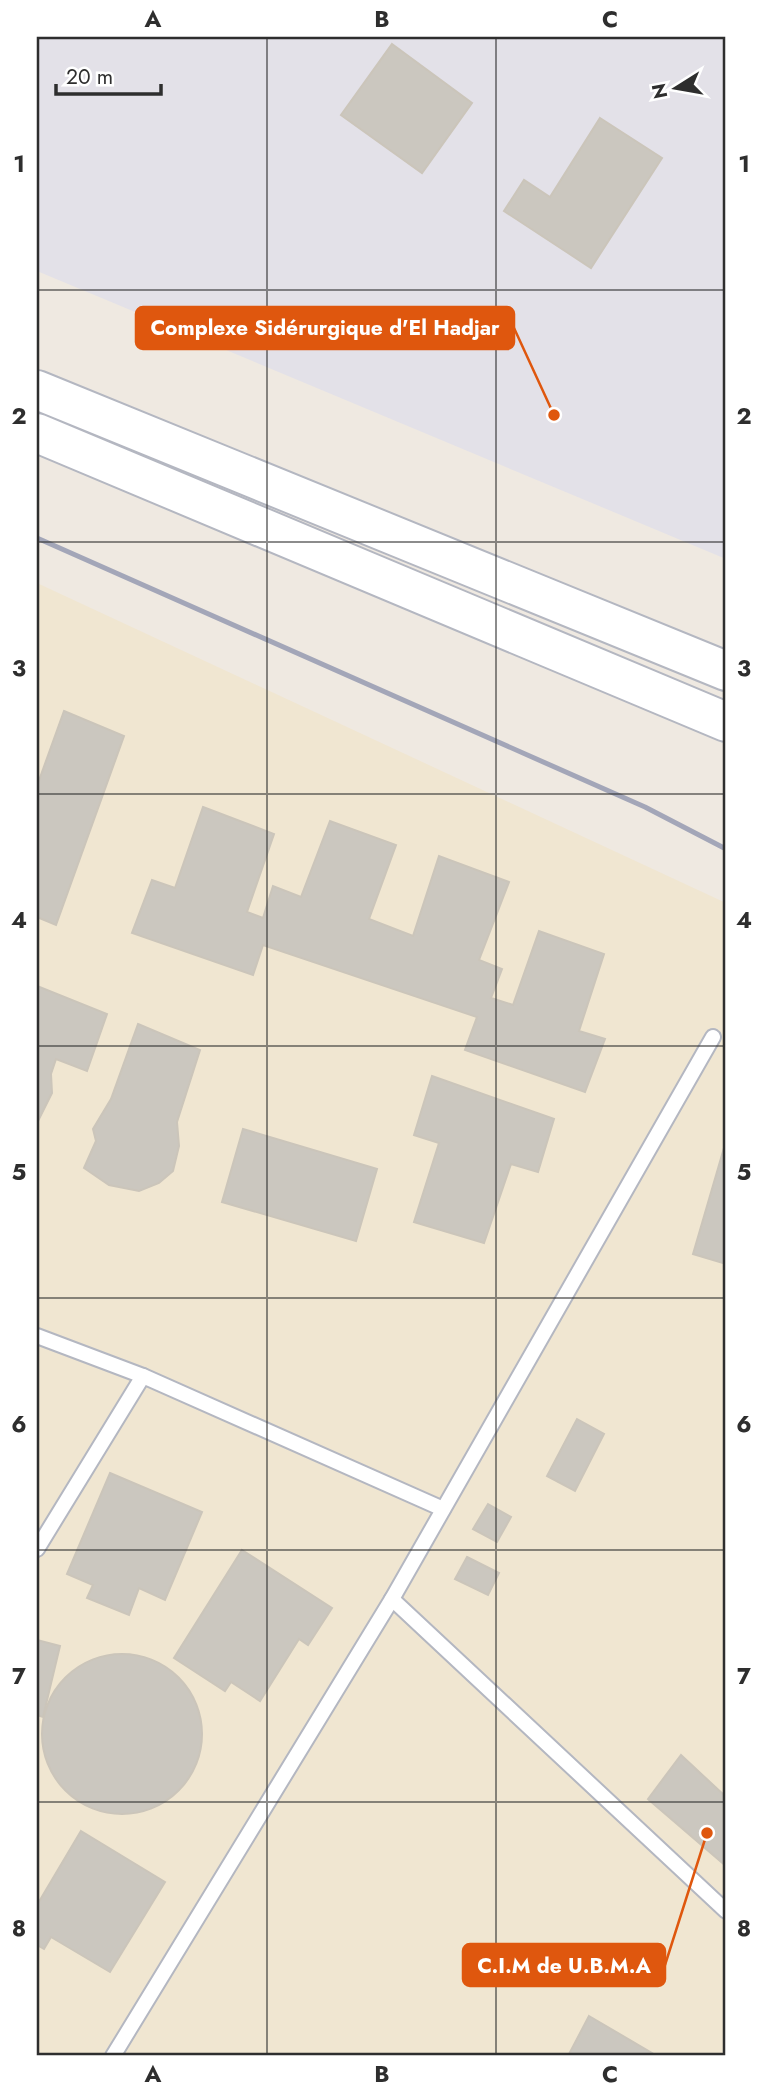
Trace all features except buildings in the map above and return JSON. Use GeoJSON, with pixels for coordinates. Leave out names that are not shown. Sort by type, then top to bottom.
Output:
{"type":"FeatureCollection","features":[{"type":"Feature","properties":{"kind":"main road"},"geometry":{"type":"LineString","coordinates":[[37,390],[726,671]]}},
{"type":"Feature","properties":{"kind":"main road"},"geometry":{"type":"LineString","coordinates":[[37,433],[726,722]]}},
{"type":"Feature","properties":{"kind":"lane"},"geometry":{"type":"LineString","coordinates":[[113,2056],[392,1600],[713,1037]]}},
{"type":"Feature","properties":{"kind":"lane"},"geometry":{"type":"LineString","coordinates":[[37,1336],[143,1376],[443,1509]]}},
{"type":"Feature","properties":{"kind":"lane"},"geometry":{"type":"LineString","coordinates":[[37,1549],[143,1376]]}},
{"type":"Feature","properties":{"kind":"lane"},"geometry":{"type":"LineString","coordinates":[[392,1600],[726,1911]]}},
{"type":"Feature","properties":{"kind":"shaded area"},"geometry":{"type":"Polygon","coordinates":[[[37,37],[726,37],[726,559],[37,271],[37,37]]]}},
{"type":"Feature","properties":{"kind":"shaded area"},"geometry":{"type":"Polygon","coordinates":[[[37,583],[726,903],[726,2056],[37,2056],[37,583]]]}},
{"type":"Feature","properties":{"kind":"railway"},"geometry":{"type":"LineString","coordinates":[[37,538],[645,807],[726,849]]}},
{"type":"Feature","properties":{"kind":"place","name":"Complexe Sidérurgique d'El Hadjar"},"geometry":{"type":"Point","coordinates":[554,415]}},
{"type":"Feature","properties":{"kind":"place","name":"C.I.M de U.B.M.A"},"geometry":{"type":"Point","coordinates":[707,1833]}}]}
